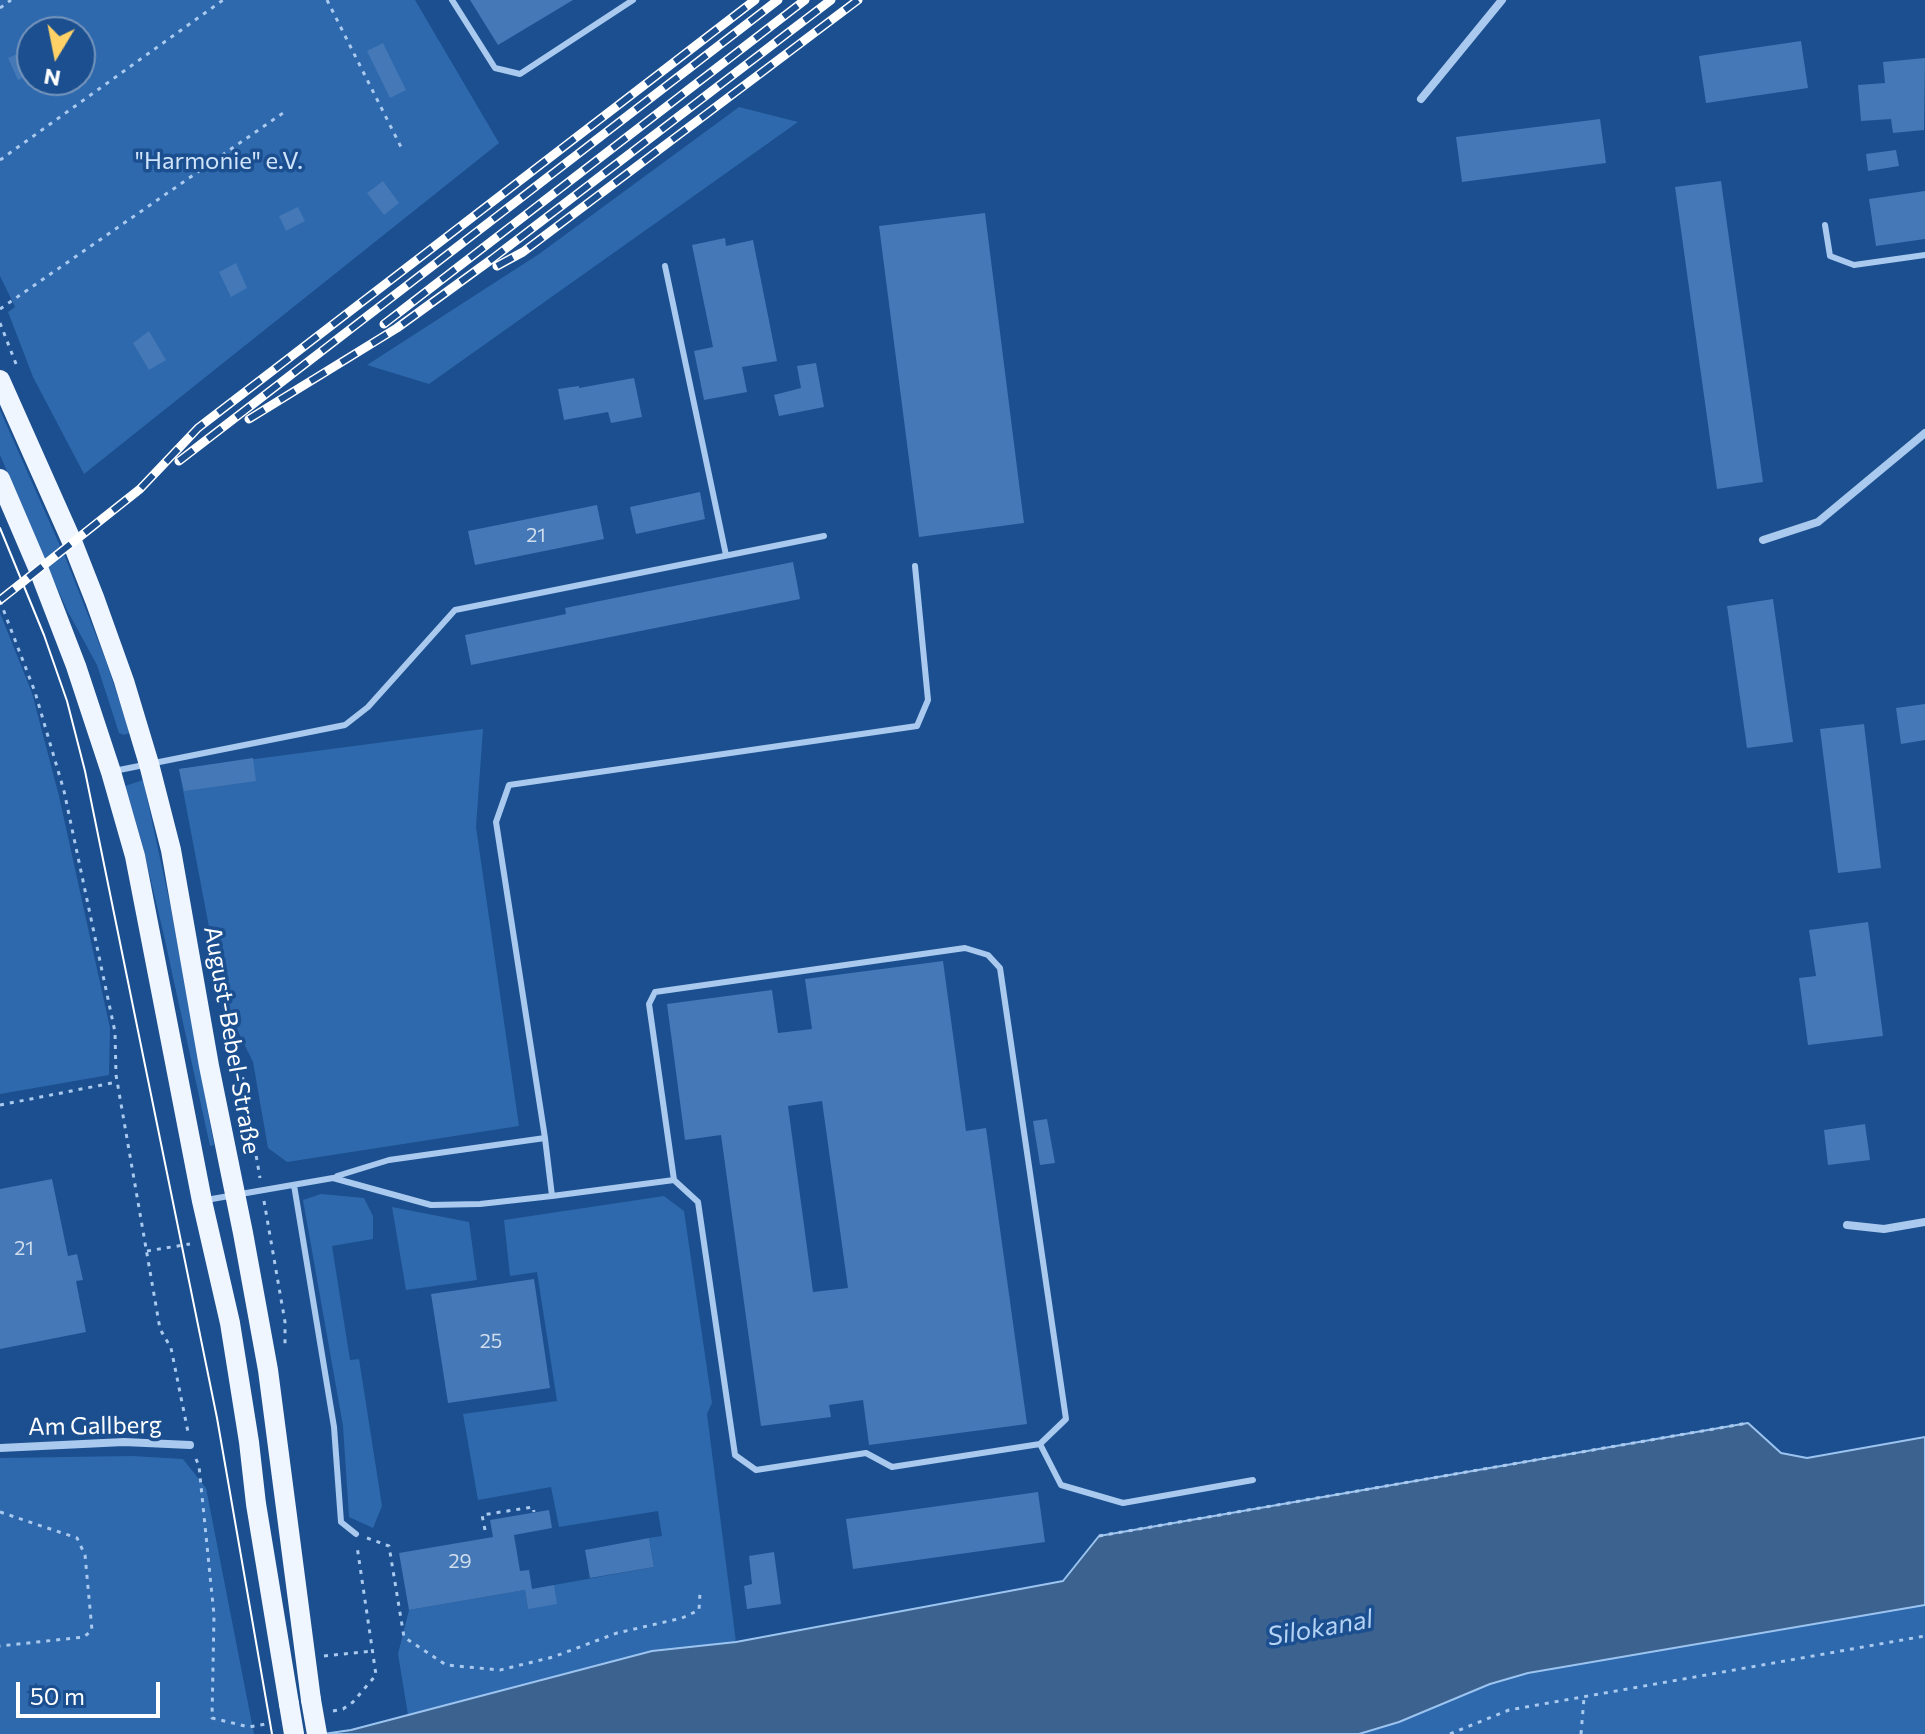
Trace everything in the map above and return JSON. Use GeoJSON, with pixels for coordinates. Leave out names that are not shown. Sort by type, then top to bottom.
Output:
{"type":"FeatureCollection","features":[{"type":"Feature","properties":{"kind":"main road","name":"August-Bebel-Straße"},"geometry":{"type":"LineString","coordinates":[[0,380],[95,600],[124,681],[171,850],[268,1370],[317,1734]]}},
{"type":"Feature","properties":{"kind":"main road"},"geometry":{"type":"LineString","coordinates":[[0,479],[70,652],[111,772],[135,856],[232,1338],[294,1734]]}},
{"type":"Feature","properties":{"kind":"street"},"geometry":{"type":"LineString","coordinates":[[1421,99],[1502,0]]}},
{"type":"Feature","properties":{"kind":"street"},"geometry":{"type":"LineString","coordinates":[[1763,540],[1818,522],[1925,433]]}},
{"type":"Feature","properties":{"kind":"street"},"geometry":{"type":"LineString","coordinates":[[1847,1225],[1884,1229],[1925,1222]]}},
{"type":"Feature","properties":{"kind":"street","name":"Am Gallberg"},"geometry":{"type":"LineString","coordinates":[[0,1448],[124,1442],[190,1445]]}},
{"type":"Feature","properties":{"kind":"lane"},"geometry":{"type":"LineString","coordinates":[[452,0],[495,68],[520,74],[633,0]]}},
{"type":"Feature","properties":{"kind":"lane"},"geometry":{"type":"LineString","coordinates":[[1825,225],[1830,256],[1854,265],[1925,255]]}},
{"type":"Feature","properties":{"kind":"lane"},"geometry":{"type":"LineString","coordinates":[[665,266],[726,555]]}},
{"type":"Feature","properties":{"kind":"lane"},"geometry":{"type":"LineString","coordinates":[[111,772],[345,725],[368,707],[455,610],[824,536]]}},
{"type":"Feature","properties":{"kind":"lane"},"geometry":{"type":"LineString","coordinates":[[552,1196],[496,822],[509,785],[917,726],[928,700],[915,566]]}},
{"type":"Feature","properties":{"kind":"lane"},"geometry":{"type":"LineString","coordinates":[[965,948],[988,955],[1000,968],[1066,1419],[1040,1444],[892,1467],[866,1453],[756,1470],[735,1455],[698,1202],[674,1180],[649,1004],[655,992],[965,948]]}},
{"type":"Feature","properties":{"kind":"lane"},"geometry":{"type":"LineString","coordinates":[[202,1201],[333,1178],[389,1160],[545,1138]]}},
{"type":"Feature","properties":{"kind":"lane"},"geometry":{"type":"LineString","coordinates":[[333,1178],[431,1205],[480,1204],[674,1180]]}},
{"type":"Feature","properties":{"kind":"lane"},"geometry":{"type":"LineString","coordinates":[[294,1185],[334,1427],[341,1522],[356,1534]]}},
{"type":"Feature","properties":{"kind":"lane"},"geometry":{"type":"LineString","coordinates":[[1040,1444],[1061,1485],[1123,1503],[1253,1480]]}},
{"type":"Feature","properties":{"kind":"path"},"geometry":{"type":"LineString","coordinates":[[0,8],[11,0]]}},
{"type":"Feature","properties":{"kind":"path"},"geometry":{"type":"LineString","coordinates":[[0,160],[223,0]]}},
{"type":"Feature","properties":{"kind":"path"},"geometry":{"type":"LineString","coordinates":[[327,0],[402,149]]}},
{"type":"Feature","properties":{"kind":"path"},"geometry":{"type":"LineString","coordinates":[[0,309],[283,113]]}},
{"type":"Feature","properties":{"kind":"path"},"geometry":{"type":"LineString","coordinates":[[0,601],[35,692],[64,791],[115,1032],[117,1082],[160,1329],[171,1348],[190,1445],[199,1466],[214,1615],[212,1718],[249,1727]]}},
{"type":"Feature","properties":{"kind":"path"},"geometry":{"type":"LineString","coordinates":[[0,1105],[117,1082]]}},
{"type":"Feature","properties":{"kind":"path"},"geometry":{"type":"LineString","coordinates":[[1099,1536],[1748,1423]]}},
{"type":"Feature","properties":{"kind":"path"},"geometry":{"type":"LineString","coordinates":[[485,1530],[482,1515],[533,1507],[534,1512]]}},
{"type":"Feature","properties":{"kind":"path"},"geometry":{"type":"LineString","coordinates":[[0,1512],[77,1538],[85,1555],[92,1630],[84,1637],[0,1646]]}},
{"type":"Feature","properties":{"kind":"path"},"geometry":{"type":"LineString","coordinates":[[343,1709],[376,1675],[356,1534],[389,1546],[404,1637],[446,1665],[500,1670],[553,1657],[617,1633],[682,1618],[699,1610],[700,1593]]}},
{"type":"Feature","properties":{"kind":"path"},"geometry":{"type":"LineString","coordinates":[[1450,1734],[1509,1710],[1925,1636]]}},
{"type":"Feature","properties":{"kind":"path"},"geometry":{"type":"LineString","coordinates":[[321,1656],[373,1651]]}},
{"type":"Feature","properties":{"kind":"path"},"geometry":{"type":"LineString","coordinates":[[1581,1734],[1584,1697]]}},
{"type":"Feature","properties":{"kind":"green space","name":"\"Harmonie\" e.V."},"geometry":{"type":"Polygon","coordinates":[[[0,0],[415,0],[499,143],[84,474],[33,377],[8,312],[15,307],[0,276],[0,0]]]}},
{"type":"Feature","properties":{"kind":"green space"},"geometry":{"type":"Polygon","coordinates":[[[739,107],[798,122],[429,384],[367,365],[539,254],[739,107]]]}},
{"type":"Feature","properties":{"kind":"green space"},"geometry":{"type":"Polygon","coordinates":[[[0,410],[61,548],[45,560],[0,455],[0,410]]]}},
{"type":"Feature","properties":{"kind":"green space"},"geometry":{"type":"Polygon","coordinates":[[[64,554],[126,721],[129,733],[124,735],[119,733],[97,665],[48,568],[64,554]]]}},
{"type":"Feature","properties":{"kind":"green space"},"geometry":{"type":"Polygon","coordinates":[[[0,613],[32,693],[59,796],[110,1028],[109,1075],[0,1094],[0,613]]]}},
{"type":"Feature","properties":{"kind":"green space"},"geometry":{"type":"Polygon","coordinates":[[[483,729],[476,827],[519,1126],[287,1162],[268,1148],[253,1062],[223,1001],[179,769],[483,729]]]}},
{"type":"Feature","properties":{"kind":"green space"},"geometry":{"type":"Polygon","coordinates":[[[143,780],[170,904],[214,1145],[210,1146],[164,936],[125,786],[143,780]]]}},
{"type":"Feature","properties":{"kind":"green space"},"geometry":{"type":"Polygon","coordinates":[[[321,1194],[364,1198],[373,1216],[373,1239],[332,1246],[350,1360],[359,1359],[382,1506],[373,1528],[349,1517],[343,1426],[303,1200],[321,1194]]]}},
{"type":"Feature","properties":{"kind":"green space"},"geometry":{"type":"Polygon","coordinates":[[[664,1196],[684,1211],[712,1403],[707,1414],[736,1642],[652,1651],[408,1715],[398,1654],[409,1610],[525,1590],[528,1608],[554,1585],[654,1567],[649,1538],[662,1536],[658,1511],[559,1527],[551,1487],[478,1500],[463,1414],[557,1401],[537,1272],[510,1276],[504,1220],[664,1196]]]}},
{"type":"Feature","properties":{"kind":"green space"},"geometry":{"type":"Polygon","coordinates":[[[392,1207],[469,1222],[477,1280],[406,1290],[392,1207]]]}},
{"type":"Feature","properties":{"kind":"green space"},"geometry":{"type":"Polygon","coordinates":[[[132,1456],[183,1459],[206,1488],[254,1734],[0,1734],[0,1458],[132,1456]]]}},
{"type":"Feature","properties":{"kind":"green space"},"geometry":{"type":"Polygon","coordinates":[[[1925,1605],[1925,1734],[1359,1734],[1399,1722],[1490,1684],[1528,1673],[1925,1605]]]}},
{"type":"Feature","properties":{"kind":"water","name":"Silokanal"},"geometry":{"type":"Polygon","coordinates":[[[1748,1423],[1781,1453],[1807,1458],[1925,1437],[1925,1605],[1528,1673],[1490,1684],[1399,1722],[1359,1734],[323,1734],[351,1730],[652,1651],[736,1642],[1063,1581],[1099,1536],[1748,1423]]]}},
{"type":"Feature","properties":{"kind":"building"},"geometry":{"type":"Polygon","coordinates":[[[470,0],[573,0],[498,45],[470,0]]]}},
{"type":"Feature","properties":{"kind":"building"},"geometry":{"type":"Polygon","coordinates":[[[1801,41],[1808,88],[1706,103],[1699,56],[1801,41]]]}},
{"type":"Feature","properties":{"kind":"building"},"geometry":{"type":"Polygon","coordinates":[[[383,43],[406,90],[390,98],[367,51],[383,43]]]}},
{"type":"Feature","properties":{"kind":"building"},"geometry":{"type":"Polygon","coordinates":[[[16,54],[16,76],[8,58],[16,54]]]}},
{"type":"Feature","properties":{"kind":"building"},"geometry":{"type":"Polygon","coordinates":[[[1925,58],[1924,130],[1893,133],[1891,119],[1861,121],[1858,85],[1885,83],[1883,62],[1925,58]]]}},
{"type":"Feature","properties":{"kind":"building"},"geometry":{"type":"Polygon","coordinates":[[[1600,119],[1606,163],[1462,182],[1456,137],[1600,119]]]}},
{"type":"Feature","properties":{"kind":"building"},"geometry":{"type":"Polygon","coordinates":[[[1896,150],[1899,166],[1868,171],[1866,154],[1896,150]]]}},
{"type":"Feature","properties":{"kind":"building"},"geometry":{"type":"Polygon","coordinates":[[[383,181],[399,203],[384,215],[367,193],[383,181]]]}},
{"type":"Feature","properties":{"kind":"building"},"geometry":{"type":"Polygon","coordinates":[[[1721,181],[1763,482],[1717,489],[1675,187],[1721,181]]]}},
{"type":"Feature","properties":{"kind":"building"},"geometry":{"type":"Polygon","coordinates":[[[1925,191],[1925,239],[1876,246],[1869,199],[1925,191]]]}},
{"type":"Feature","properties":{"kind":"building"},"geometry":{"type":"Polygon","coordinates":[[[298,207],[305,221],[286,231],[279,216],[298,207]]]}},
{"type":"Feature","properties":{"kind":"building"},"geometry":{"type":"Polygon","coordinates":[[[985,213],[1024,523],[919,537],[879,226],[985,213]]]}},
{"type":"Feature","properties":{"kind":"building"},"geometry":{"type":"Polygon","coordinates":[[[725,238],[726,246],[753,240],[777,361],[742,367],[747,392],[704,400],[694,351],[713,347],[692,245],[725,238]]]}},
{"type":"Feature","properties":{"kind":"building"},"geometry":{"type":"Polygon","coordinates":[[[236,263],[247,288],[231,297],[219,272],[236,263]]]}},
{"type":"Feature","properties":{"kind":"building"},"geometry":{"type":"Polygon","coordinates":[[[149,331],[166,360],[149,370],[133,343],[149,331]]]}},
{"type":"Feature","properties":{"kind":"building"},"geometry":{"type":"Polygon","coordinates":[[[816,363],[824,407],[779,416],[774,395],[801,388],[797,366],[816,363]]]}},
{"type":"Feature","properties":{"kind":"building"},"geometry":{"type":"Polygon","coordinates":[[[634,378],[642,417],[611,423],[608,412],[564,420],[558,389],[634,378]]]}},
{"type":"Feature","properties":{"kind":"building"},"geometry":{"type":"Polygon","coordinates":[[[700,492],[705,519],[636,534],[630,507],[700,492]]]}},
{"type":"Feature","properties":{"kind":"building"},"geometry":{"type":"Polygon","coordinates":[[[597,505],[604,539],[475,565],[468,531],[597,505]]]}},
{"type":"Feature","properties":{"kind":"building"},"geometry":{"type":"Polygon","coordinates":[[[793,562],[800,599],[471,665],[465,635],[566,614],[565,608],[793,562]]]}},
{"type":"Feature","properties":{"kind":"building"},"geometry":{"type":"Polygon","coordinates":[[[1773,599],[1793,742],[1747,748],[1727,606],[1773,599]]]}},
{"type":"Feature","properties":{"kind":"building"},"geometry":{"type":"Polygon","coordinates":[[[1925,704],[1925,740],[1901,744],[1896,708],[1925,704]]]}},
{"type":"Feature","properties":{"kind":"building"},"geometry":{"type":"Polygon","coordinates":[[[1864,724],[1881,868],[1838,873],[1820,729],[1864,724]]]}},
{"type":"Feature","properties":{"kind":"building"},"geometry":{"type":"Polygon","coordinates":[[[253,758],[256,781],[184,791],[179,769],[253,758]]]}},
{"type":"Feature","properties":{"kind":"building"},"geometry":{"type":"Polygon","coordinates":[[[1868,922],[1883,1036],[1808,1045],[1799,978],[1816,976],[1809,930],[1868,922]]]}},
{"type":"Feature","properties":{"kind":"building"},"geometry":{"type":"Polygon","coordinates":[[[943,961],[966,1131],[986,1128],[1027,1424],[869,1445],[863,1400],[829,1405],[831,1417],[761,1426],[721,1135],[685,1140],[667,1004],[772,990],[778,1033],[812,1029],[805,979],[943,961]],[[822,1101],[788,1106],[813,1292],[848,1288],[822,1101]]]}},
{"type":"Feature","properties":{"kind":"building"},"geometry":{"type":"Polygon","coordinates":[[[1047,1119],[1055,1163],[1040,1165],[1033,1121],[1047,1119]]]}},
{"type":"Feature","properties":{"kind":"building"},"geometry":{"type":"Polygon","coordinates":[[[1865,1124],[1870,1160],[1828,1165],[1824,1130],[1865,1124]]]}},
{"type":"Feature","properties":{"kind":"building"},"geometry":{"type":"Polygon","coordinates":[[[52,1179],[68,1256],[77,1254],[83,1280],[76,1281],[86,1332],[0,1349],[0,1189],[52,1179]]]}},
{"type":"Feature","properties":{"kind":"building"},"geometry":{"type":"Polygon","coordinates":[[[534,1279],[550,1388],[448,1403],[431,1294],[534,1279]]]}},
{"type":"Feature","properties":{"kind":"building"},"geometry":{"type":"Polygon","coordinates":[[[1038,1492],[1045,1542],[853,1569],[846,1519],[1038,1492]]]}},
{"type":"Feature","properties":{"kind":"building"},"geometry":{"type":"Polygon","coordinates":[[[549,1510],[552,1528],[514,1535],[520,1571],[529,1570],[532,1589],[554,1585],[557,1604],[528,1609],[525,1590],[409,1610],[399,1553],[493,1537],[490,1520],[549,1510]]]}},
{"type":"Feature","properties":{"kind":"building"},"geometry":{"type":"Polygon","coordinates":[[[649,1538],[654,1567],[590,1578],[585,1550],[649,1538]]]}},
{"type":"Feature","properties":{"kind":"building"},"geometry":{"type":"Polygon","coordinates":[[[774,1552],[781,1604],[747,1609],[744,1586],[752,1584],[749,1556],[774,1552]]]}},
{"type":"Feature","properties":{"kind":"tram line"},"geometry":{"type":"LineString","coordinates":[[0,528],[44,635],[67,701],[85,771],[217,1418],[272,1734]]}},
{"type":"Feature","properties":{"kind":"railway"},"geometry":{"type":"LineString","coordinates":[[0,600],[140,489],[198,428],[755,0]]}},
{"type":"Feature","properties":{"kind":"railway"},"geometry":{"type":"LineString","coordinates":[[179,461],[778,0]]}},
{"type":"Feature","properties":{"kind":"railway"},"geometry":{"type":"LineString","coordinates":[[384,324],[805,0]]}},
{"type":"Feature","properties":{"kind":"railway"},"geometry":{"type":"LineString","coordinates":[[249,419],[397,328],[831,0]]}},
{"type":"Feature","properties":{"kind":"railway"},"geometry":{"type":"LineString","coordinates":[[497,266],[523,252],[858,0]]}}]}
